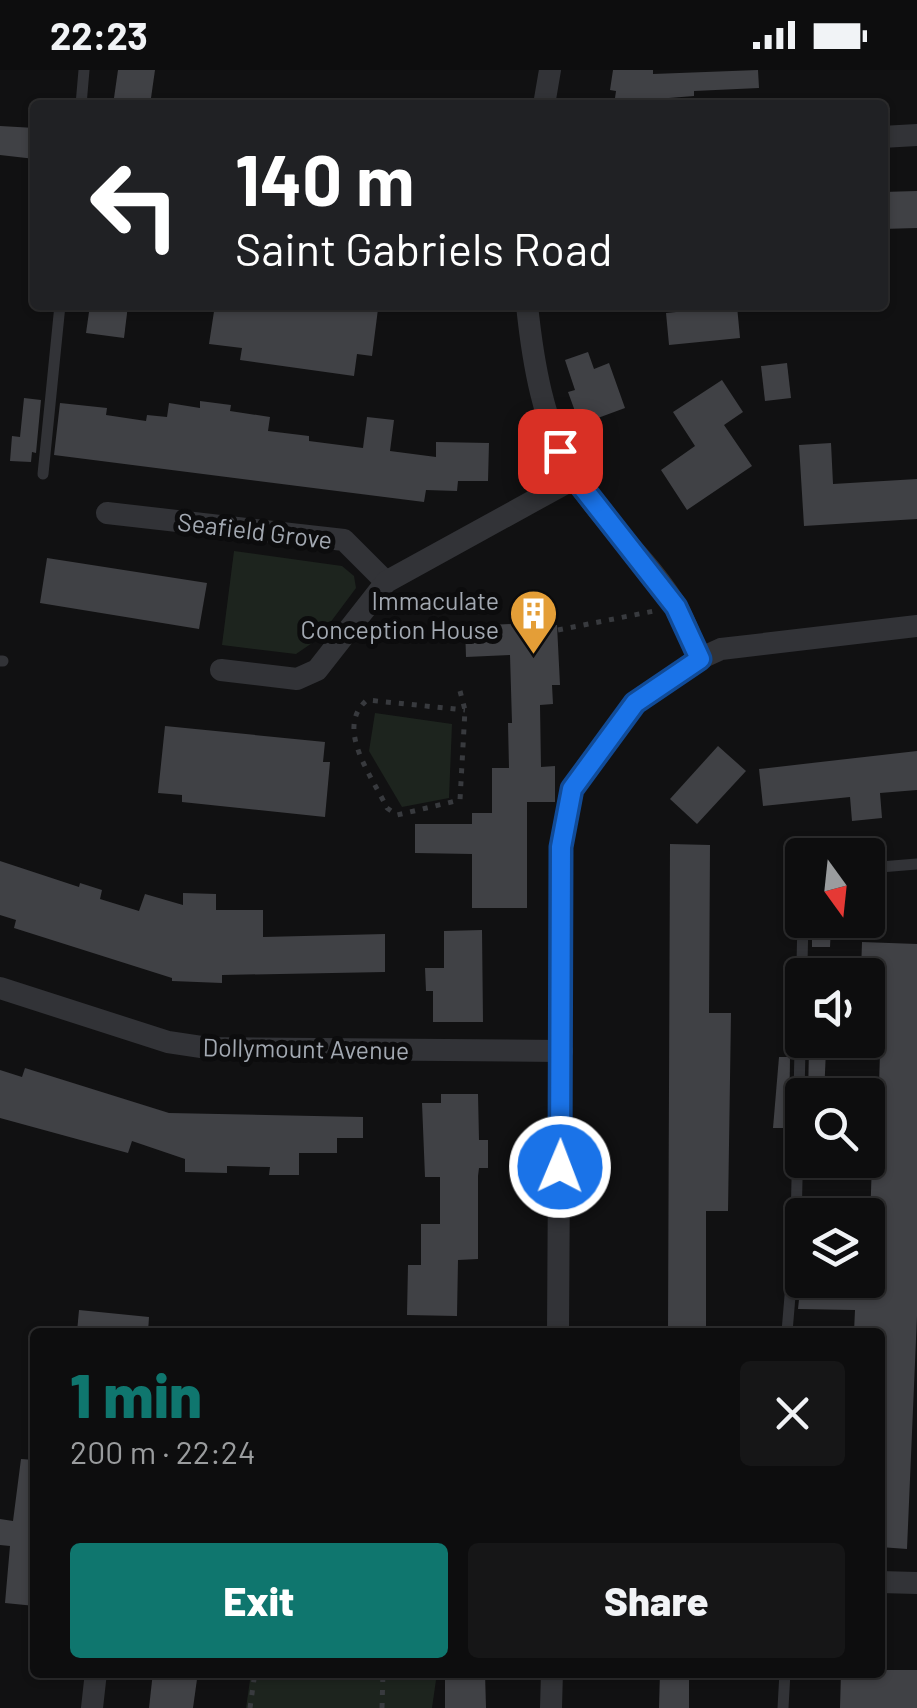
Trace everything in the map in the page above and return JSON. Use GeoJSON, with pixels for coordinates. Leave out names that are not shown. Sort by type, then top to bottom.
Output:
{"type":"FeatureCollection","features":[{"type":"Feature","properties":{"kind":"street"},"geometry":{"type":"LineString","coordinates":[[545,100],[550,70]]}},
{"type":"Feature","properties":{"kind":"street"},"geometry":{"type":"LineString","coordinates":[[888,138],[917,136]]}},
{"type":"Feature","properties":{"kind":"street"},"geometry":{"type":"LineString","coordinates":[[528,310],[546,414],[575,478],[676,607],[700,659]]}},
{"type":"Feature","properties":{"kind":"street"},"geometry":{"type":"LineString","coordinates":[[221,670],[297,679],[316,670],[386,582],[575,478]]}},
{"type":"Feature","properties":{"kind":"street","name":"Seafield Grove"},"geometry":{"type":"LineString","coordinates":[[107,513],[344,540],[386,582]]}},
{"type":"Feature","properties":{"kind":"street"},"geometry":{"type":"LineString","coordinates":[[558,1328],[561,847],[572,789],[635,703],[700,659],[722,649],[917,626]]}},
{"type":"Feature","properties":{"kind":"street","name":"Dollymount Avenue"},"geometry":{"type":"LineString","coordinates":[[0,988],[168,1042],[208,1048],[562,1051]]}},
{"type":"Feature","properties":{"kind":"street"},"geometry":{"type":"LineString","coordinates":[[885,1582],[917,1583]]}},
{"type":"Feature","properties":{"kind":"street"},"geometry":{"type":"LineString","coordinates":[[92,1708],[95,1678]]}},
{"type":"Feature","properties":{"kind":"street"},"geometry":{"type":"LineString","coordinates":[[551,1708],[552,1678]]}},
{"type":"Feature","properties":{"kind":"lane"},"geometry":{"type":"LineString","coordinates":[[81,100],[84,70]]}},
{"type":"Feature","properties":{"kind":"lane"},"geometry":{"type":"LineString","coordinates":[[43,474],[59,310]]}},
{"type":"Feature","properties":{"kind":"lane"},"geometry":{"type":"LineString","coordinates":[[885,867],[917,864]]}},
{"type":"Feature","properties":{"kind":"lane"},"geometry":{"type":"LineString","coordinates":[[788,1328],[796,1224],[803,938]]}},
{"type":"Feature","properties":{"kind":"lane"},"geometry":{"type":"LineString","coordinates":[[784,1708],[785,1678]]}},
{"type":"Feature","properties":{"kind":"path"},"geometry":{"type":"LineString","coordinates":[[558,630],[676,607]]}},
{"type":"Feature","properties":{"kind":"path"},"geometry":{"type":"LineString","coordinates":[[460,691],[465,710],[460,800],[397,814],[386,808],[352,735],[356,709],[368,700],[465,710]]}},
{"type":"Feature","properties":{"kind":"path"},"geometry":{"type":"LineString","coordinates":[[250,1708],[254,1678]]}},
{"type":"Feature","properties":{"kind":"path"},"geometry":{"type":"LineString","coordinates":[[382,1708],[383,1678]]}},
{"type":"Feature","properties":{"kind":"shaded area"},"geometry":{"type":"Polygon","coordinates":[[[234,551],[342,566],[354,576],[356,588],[318,639],[296,654],[222,645],[234,551]]]}},
{"type":"Feature","properties":{"kind":"shaded area"},"geometry":{"type":"Polygon","coordinates":[[[375,713],[452,724],[449,798],[402,807],[369,751],[375,713]]]}},
{"type":"Feature","properties":{"kind":"shaded area"},"geometry":{"type":"Polygon","coordinates":[[[250,1678],[436,1678],[432,1708],[246,1708],[250,1678]]]}},
{"type":"Feature","properties":{"kind":"building"},"geometry":{"type":"Polygon","coordinates":[[[118,70],[155,70],[151,100],[114,100],[118,70]]]}},
{"type":"Feature","properties":{"kind":"building"},"geometry":{"type":"Polygon","coordinates":[[[613,70],[653,70],[653,74],[758,70],[759,88],[694,91],[694,96],[669,100],[615,100],[616,91],[610,90],[613,70]]]}},
{"type":"Feature","properties":{"kind":"building"},"geometry":{"type":"Polygon","coordinates":[[[0,126],[30,128],[30,158],[0,155],[0,126]]]}},
{"type":"Feature","properties":{"kind":"building"},"geometry":{"type":"Polygon","coordinates":[[[917,191],[917,228],[888,229],[888,192],[917,191]]]}},
{"type":"Feature","properties":{"kind":"building"},"geometry":{"type":"Polygon","coordinates":[[[89,310],[127,310],[124,338],[86,333],[89,310]]]}},
{"type":"Feature","properties":{"kind":"building"},"geometry":{"type":"Polygon","coordinates":[[[214,310],[378,310],[372,356],[357,354],[354,376],[240,360],[242,348],[209,344],[214,310]]]}},
{"type":"Feature","properties":{"kind":"building"},"geometry":{"type":"Polygon","coordinates":[[[737,310],[740,338],[669,345],[666,313],[737,310]]]}},
{"type":"Feature","properties":{"kind":"building"},"geometry":{"type":"Polygon","coordinates":[[[588,352],[594,369],[609,363],[625,408],[587,422],[583,411],[576,414],[568,392],[575,390],[565,360],[588,352]]]}},
{"type":"Feature","properties":{"kind":"building"},"geometry":{"type":"Polygon","coordinates":[[[787,363],[791,398],[765,401],[761,366],[787,363]]]}},
{"type":"Feature","properties":{"kind":"building"},"geometry":{"type":"Polygon","coordinates":[[[722,380],[743,412],[724,425],[752,466],[687,510],[661,470],[695,446],[673,412],[722,380]]]}},
{"type":"Feature","properties":{"kind":"building"},"geometry":{"type":"Polygon","coordinates":[[[24,398],[41,400],[36,453],[32,452],[31,462],[10,461],[12,436],[20,437],[24,398]]]}},
{"type":"Feature","properties":{"kind":"building"},"geometry":{"type":"Polygon","coordinates":[[[200,401],[231,405],[230,411],[270,417],[268,431],[309,436],[309,441],[363,448],[367,417],[394,420],[390,451],[436,457],[436,442],[489,443],[488,481],[458,481],[457,491],[426,490],[424,502],[54,455],[60,403],[107,408],[106,415],[146,421],[147,415],[167,417],[169,403],[200,408],[200,401]]]}},
{"type":"Feature","properties":{"kind":"building"},"geometry":{"type":"Polygon","coordinates":[[[831,443],[833,484],[917,479],[917,519],[804,526],[799,445],[831,443]]]}},
{"type":"Feature","properties":{"kind":"building"},"geometry":{"type":"Polygon","coordinates":[[[47,558],[207,583],[199,629],[40,603],[47,558]]]}},
{"type":"Feature","properties":{"kind":"building"},"geometry":{"type":"Polygon","coordinates":[[[547,605],[548,625],[557,625],[560,685],[552,685],[553,704],[540,705],[541,767],[555,766],[555,802],[527,802],[527,908],[472,908],[472,854],[415,853],[415,824],[472,824],[472,813],[492,813],[492,768],[509,768],[510,655],[466,657],[465,626],[511,624],[510,606],[547,605]]]}},
{"type":"Feature","properties":{"kind":"building"},"geometry":{"type":"Polygon","coordinates":[[[165,726],[325,742],[323,762],[330,762],[325,817],[182,802],[182,795],[158,793],[165,726]]]}},
{"type":"Feature","properties":{"kind":"building"},"geometry":{"type":"Polygon","coordinates":[[[718,746],[746,771],[697,824],[670,799],[718,746]]]}},
{"type":"Feature","properties":{"kind":"building"},"geometry":{"type":"Polygon","coordinates":[[[917,751],[917,790],[880,793],[882,818],[852,821],[850,797],[763,806],[759,769],[917,751]]]}},
{"type":"Feature","properties":{"kind":"building"},"geometry":{"type":"Polygon","coordinates":[[[670,844],[710,845],[709,1013],[731,1013],[728,1211],[706,1211],[706,1328],[668,1328],[670,844]]]}},
{"type":"Feature","properties":{"kind":"building"},"geometry":{"type":"Polygon","coordinates":[[[0,861],[79,887],[80,883],[102,890],[100,899],[139,911],[145,894],[183,905],[183,893],[216,894],[216,910],[263,910],[263,937],[385,934],[385,972],[222,975],[222,983],[172,981],[14,928],[16,920],[0,915],[0,861]]]}},
{"type":"Feature","properties":{"kind":"building"},"geometry":{"type":"Polygon","coordinates":[[[482,930],[483,1022],[433,1022],[433,991],[426,991],[425,968],[444,968],[444,931],[482,930]]]}},
{"type":"Feature","properties":{"kind":"building"},"geometry":{"type":"Polygon","coordinates":[[[812,938],[830,938],[830,947],[812,947],[812,938]]]}},
{"type":"Feature","properties":{"kind":"building"},"geometry":{"type":"Polygon","coordinates":[[[862,942],[917,944],[917,1316],[907,1549],[885,1547],[885,1328],[854,1328],[855,1310],[798,1309],[799,1298],[885,1298],[885,1198],[871,1198],[871,1178],[885,1178],[885,1078],[879,1078],[880,1058],[885,1058],[885,958],[861,958],[862,942]]]}},
{"type":"Feature","properties":{"kind":"building"},"geometry":{"type":"Polygon","coordinates":[[[779,1057],[790,1058],[790,1078],[785,1078],[785,1128],[773,1128],[779,1057]]]}},
{"type":"Feature","properties":{"kind":"building"},"geometry":{"type":"Polygon","coordinates":[[[809,1058],[826,1058],[825,1078],[808,1078],[809,1058]]]}},
{"type":"Feature","properties":{"kind":"building"},"geometry":{"type":"Polygon","coordinates":[[[25,1068],[169,1113],[363,1117],[363,1138],[337,1138],[337,1153],[299,1153],[299,1175],[269,1175],[270,1167],[227,1166],[227,1173],[185,1172],[185,1159],[132,1141],[128,1153],[0,1118],[0,1070],[22,1077],[25,1068]]]}},
{"type":"Feature","properties":{"kind":"building"},"geometry":{"type":"Polygon","coordinates":[[[441,1094],[478,1094],[479,1140],[488,1140],[488,1168],[479,1168],[478,1176],[478,1259],[458,1260],[457,1316],[407,1315],[408,1265],[421,1265],[421,1224],[440,1224],[440,1177],[425,1177],[422,1103],[441,1103],[441,1094]]]}},
{"type":"Feature","properties":{"kind":"building"},"geometry":{"type":"Polygon","coordinates":[[[79,1310],[149,1317],[148,1328],[77,1328],[79,1310]]]}},
{"type":"Feature","properties":{"kind":"building"},"geometry":{"type":"Polygon","coordinates":[[[21,1459],[30,1460],[30,1606],[5,1603],[10,1546],[0,1545],[0,1519],[13,1521],[21,1459]]]}},
{"type":"Feature","properties":{"kind":"building"},"geometry":{"type":"Polygon","coordinates":[[[885,1670],[917,1670],[917,1708],[840,1708],[841,1678],[885,1678],[885,1670]]]}},
{"type":"Feature","properties":{"kind":"building"},"geometry":{"type":"Polygon","coordinates":[[[152,1678],[197,1678],[193,1708],[149,1708],[152,1678]]]}},
{"type":"Feature","properties":{"kind":"building"},"geometry":{"type":"Polygon","coordinates":[[[445,1678],[485,1678],[486,1708],[445,1708],[445,1678]]]}},
{"type":"Feature","properties":{"kind":"building"},"geometry":{"type":"Polygon","coordinates":[[[660,1678],[689,1678],[689,1708],[659,1708],[660,1678]]]}},
{"type":"Feature","properties":{"kind":"place","name":"Immaculate Conception House"},"geometry":{"type":"Point","coordinates":[534,656]}},
{"type":"Feature","properties":{"kind":"route"},"geometry":{"type":"LineString","coordinates":[[560,451],[575,478],[676,607],[700,659],[635,703],[572,789],[561,847],[560,1167]]}}]}
